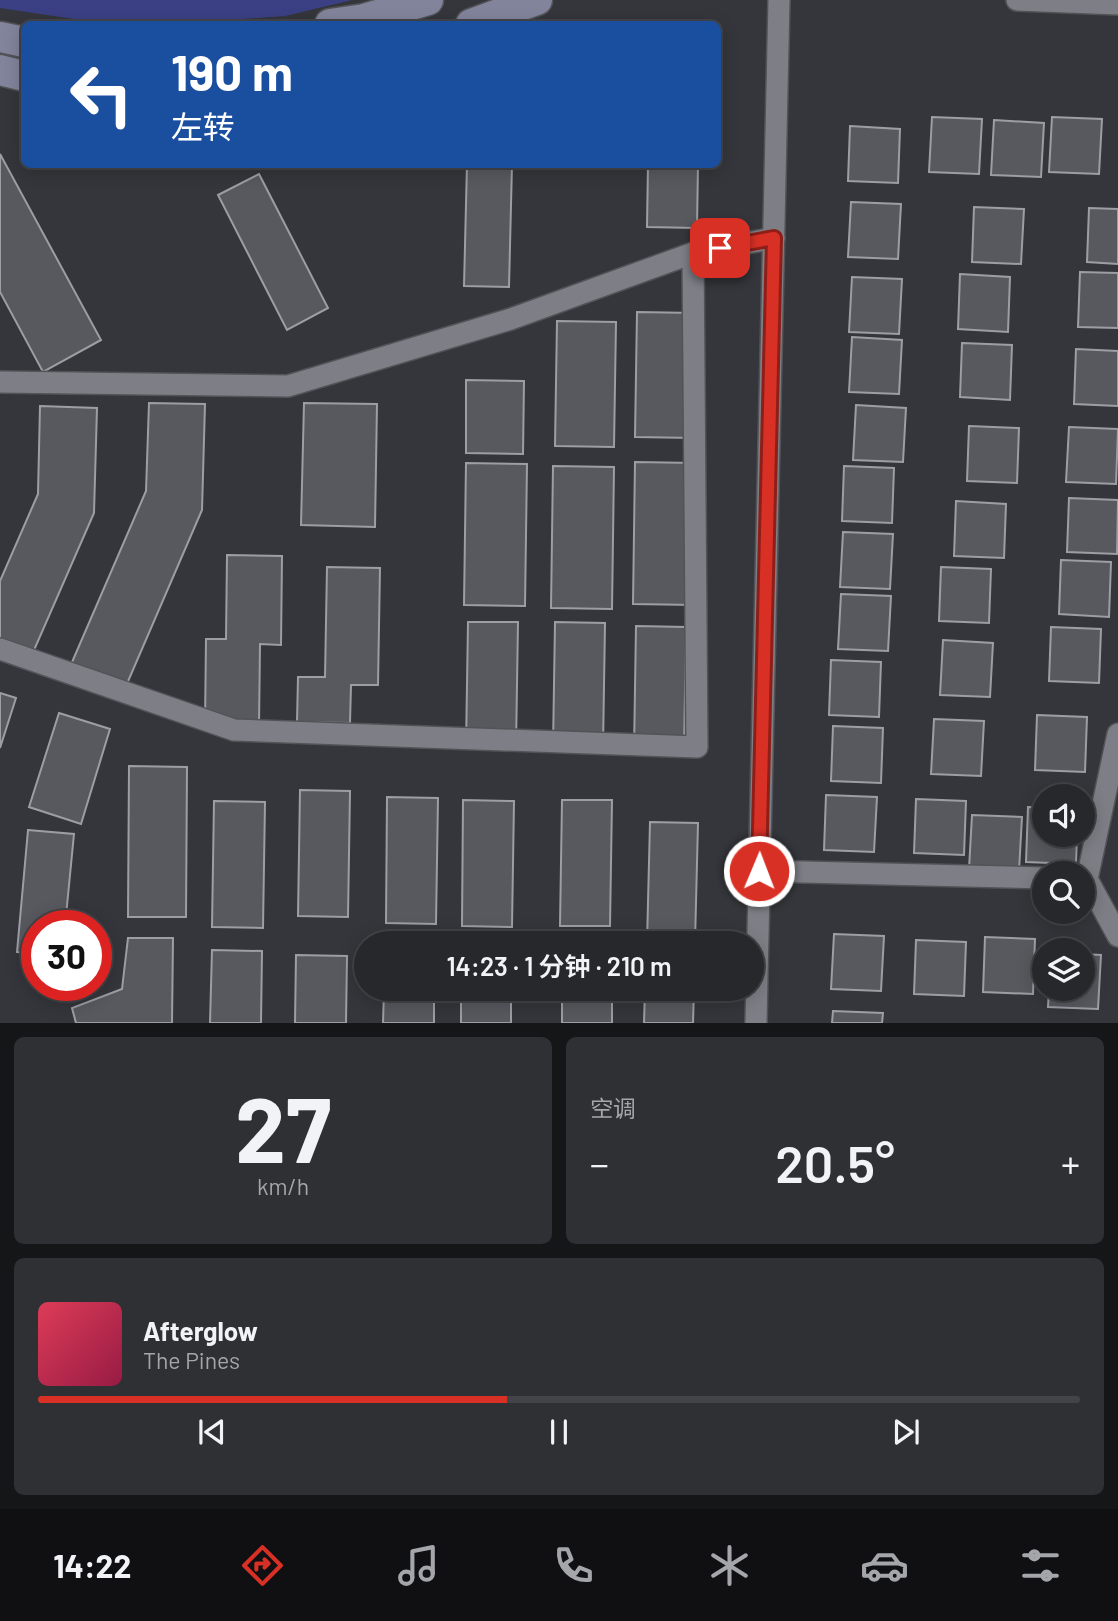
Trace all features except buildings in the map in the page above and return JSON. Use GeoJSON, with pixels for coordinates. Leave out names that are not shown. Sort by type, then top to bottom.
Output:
{"type":"FeatureCollection","features":[{"type":"Feature","properties":{"kind":"street"},"geometry":{"type":"LineString","coordinates":[[350,21],[428,0]]}},
{"type":"Feature","properties":{"kind":"street"},"geometry":{"type":"LineString","coordinates":[[479,21],[537,0]]}},
{"type":"Feature","properties":{"kind":"street"},"geometry":{"type":"LineString","coordinates":[[756,1023],[779,0]]}},
{"type":"Feature","properties":{"kind":"street"},"geometry":{"type":"LineString","coordinates":[[1017,0],[1118,4]]}},
{"type":"Feature","properties":{"kind":"street"},"geometry":{"type":"LineString","coordinates":[[0,37],[21,40]]}},
{"type":"Feature","properties":{"kind":"street"},"geometry":{"type":"LineString","coordinates":[[0,70],[21,75]]}},
{"type":"Feature","properties":{"kind":"street"},"geometry":{"type":"LineString","coordinates":[[0,382],[288,386],[511,319],[693,253],[774,238]]}},
{"type":"Feature","properties":{"kind":"street"},"geometry":{"type":"LineString","coordinates":[[0,649],[234,730],[697,747],[693,253]]}},
{"type":"Feature","properties":{"kind":"street"},"geometry":{"type":"LineString","coordinates":[[1089,861],[1118,734]]}},
{"type":"Feature","properties":{"kind":"street"},"geometry":{"type":"LineString","coordinates":[[759,871],[1032,878]]}},
{"type":"Feature","properties":{"kind":"street"},"geometry":{"type":"LineString","coordinates":[[1095,896],[1118,936]]}},
{"type":"Feature","properties":{"kind":"shaded area"},"geometry":{"type":"Polygon","coordinates":[[[0,0],[352,0],[285,16],[213,21],[88,21],[0,8],[0,0]]]}},
{"type":"Feature","properties":{"kind":"route"},"geometry":{"type":"LineString","coordinates":[[720,248],[774,238],[759,871]]}}]}
